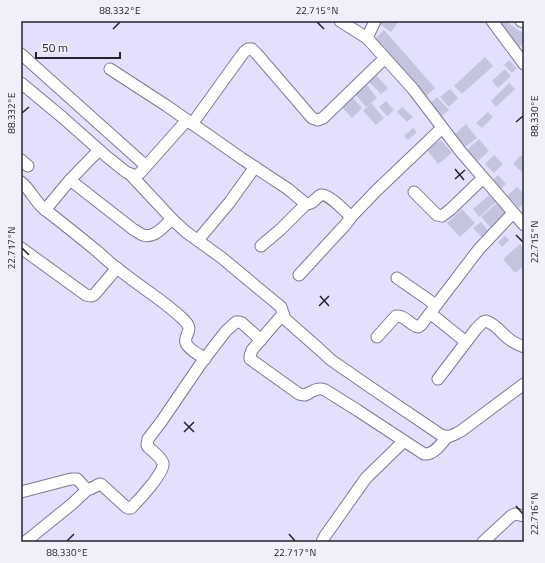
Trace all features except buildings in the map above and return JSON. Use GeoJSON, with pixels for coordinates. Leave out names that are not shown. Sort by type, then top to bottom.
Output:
{"type":"FeatureCollection","features":[{"type":"Feature","properties":{"kind":"street"},"geometry":{"type":"LineString","coordinates":[[340,21],[367,38],[413,89],[460,152],[524,225]]}},
{"type":"Feature","properties":{"kind":"street"},"geometry":{"type":"LineString","coordinates":[[367,38],[375,21]]}},
{"type":"Feature","properties":{"kind":"street"},"geometry":{"type":"LineString","coordinates":[[492,21],[524,64]]}},
{"type":"Feature","properties":{"kind":"street"},"geometry":{"type":"LineString","coordinates":[[130,174],[136,175],[140,173],[190,122],[248,48],[252,49],[257,54],[312,118],[318,120],[323,118],[385,58]]}},
{"type":"Feature","properties":{"kind":"street"},"geometry":{"type":"LineString","coordinates":[[21,54],[146,166]]}},
{"type":"Feature","properties":{"kind":"street"},"geometry":{"type":"LineString","coordinates":[[110,69],[288,189],[306,204]]}},
{"type":"Feature","properties":{"kind":"street"},"geometry":{"type":"LineString","coordinates":[[21,83],[99,150],[130,174],[186,232],[222,258],[279,306],[285,319],[331,360],[431,429],[447,437]]}},
{"type":"Feature","properties":{"kind":"street"},"geometry":{"type":"LineString","coordinates":[[299,275],[377,190],[442,128]]}},
{"type":"Feature","properties":{"kind":"street"},"geometry":{"type":"LineString","coordinates":[[45,210],[70,180],[99,150]]}},
{"type":"Feature","properties":{"kind":"street"},"geometry":{"type":"LineString","coordinates":[[198,240],[229,203],[255,167]]}},
{"type":"Feature","properties":{"kind":"street"},"geometry":{"type":"LineString","coordinates":[[414,192],[437,215],[442,216],[483,178]]}},
{"type":"Feature","properties":{"kind":"street"},"geometry":{"type":"LineString","coordinates":[[70,180],[134,230],[143,235],[148,236],[159,231],[172,219]]}},
{"type":"Feature","properties":{"kind":"street"},"geometry":{"type":"LineString","coordinates":[[21,182],[45,210],[187,323],[189,327],[186,342],[188,346],[205,359]]}},
{"type":"Feature","properties":{"kind":"street"},"geometry":{"type":"LineString","coordinates":[[261,246],[281,229],[306,204],[310,204],[320,195],[324,195],[331,199],[351,217]]}},
{"type":"Feature","properties":{"kind":"street"},"geometry":{"type":"LineString","coordinates":[[377,337],[396,316],[400,316],[418,327],[480,249],[513,213]]}},
{"type":"Feature","properties":{"kind":"street"},"geometry":{"type":"LineString","coordinates":[[21,248],[86,295],[94,295],[117,268]]}},
{"type":"Feature","properties":{"kind":"street"},"geometry":{"type":"LineString","coordinates":[[397,278],[433,309],[466,342]]}},
{"type":"Feature","properties":{"kind":"street"},"geometry":{"type":"LineString","coordinates":[[283,314],[252,350],[250,359],[299,394],[304,395],[316,389],[325,390],[422,454],[428,454],[435,450],[447,437],[467,427],[524,384]]}},
{"type":"Feature","properties":{"kind":"street"},"geometry":{"type":"LineString","coordinates":[[25,542],[88,489],[100,484],[126,508],[132,508],[163,469],[162,460],[148,447],[148,439],[226,331],[236,322],[239,322],[261,340]]}},
{"type":"Feature","properties":{"kind":"street"},"geometry":{"type":"LineString","coordinates":[[438,379],[483,322],[490,322],[509,339],[524,347]]}},
{"type":"Feature","properties":{"kind":"street"},"geometry":{"type":"LineString","coordinates":[[322,542],[366,478],[404,441]]}},
{"type":"Feature","properties":{"kind":"street"},"geometry":{"type":"LineString","coordinates":[[21,492],[74,478],[79,480],[88,489]]}},
{"type":"Feature","properties":{"kind":"street"},"geometry":{"type":"LineString","coordinates":[[483,542],[511,516],[515,514],[524,516]]}}]}
